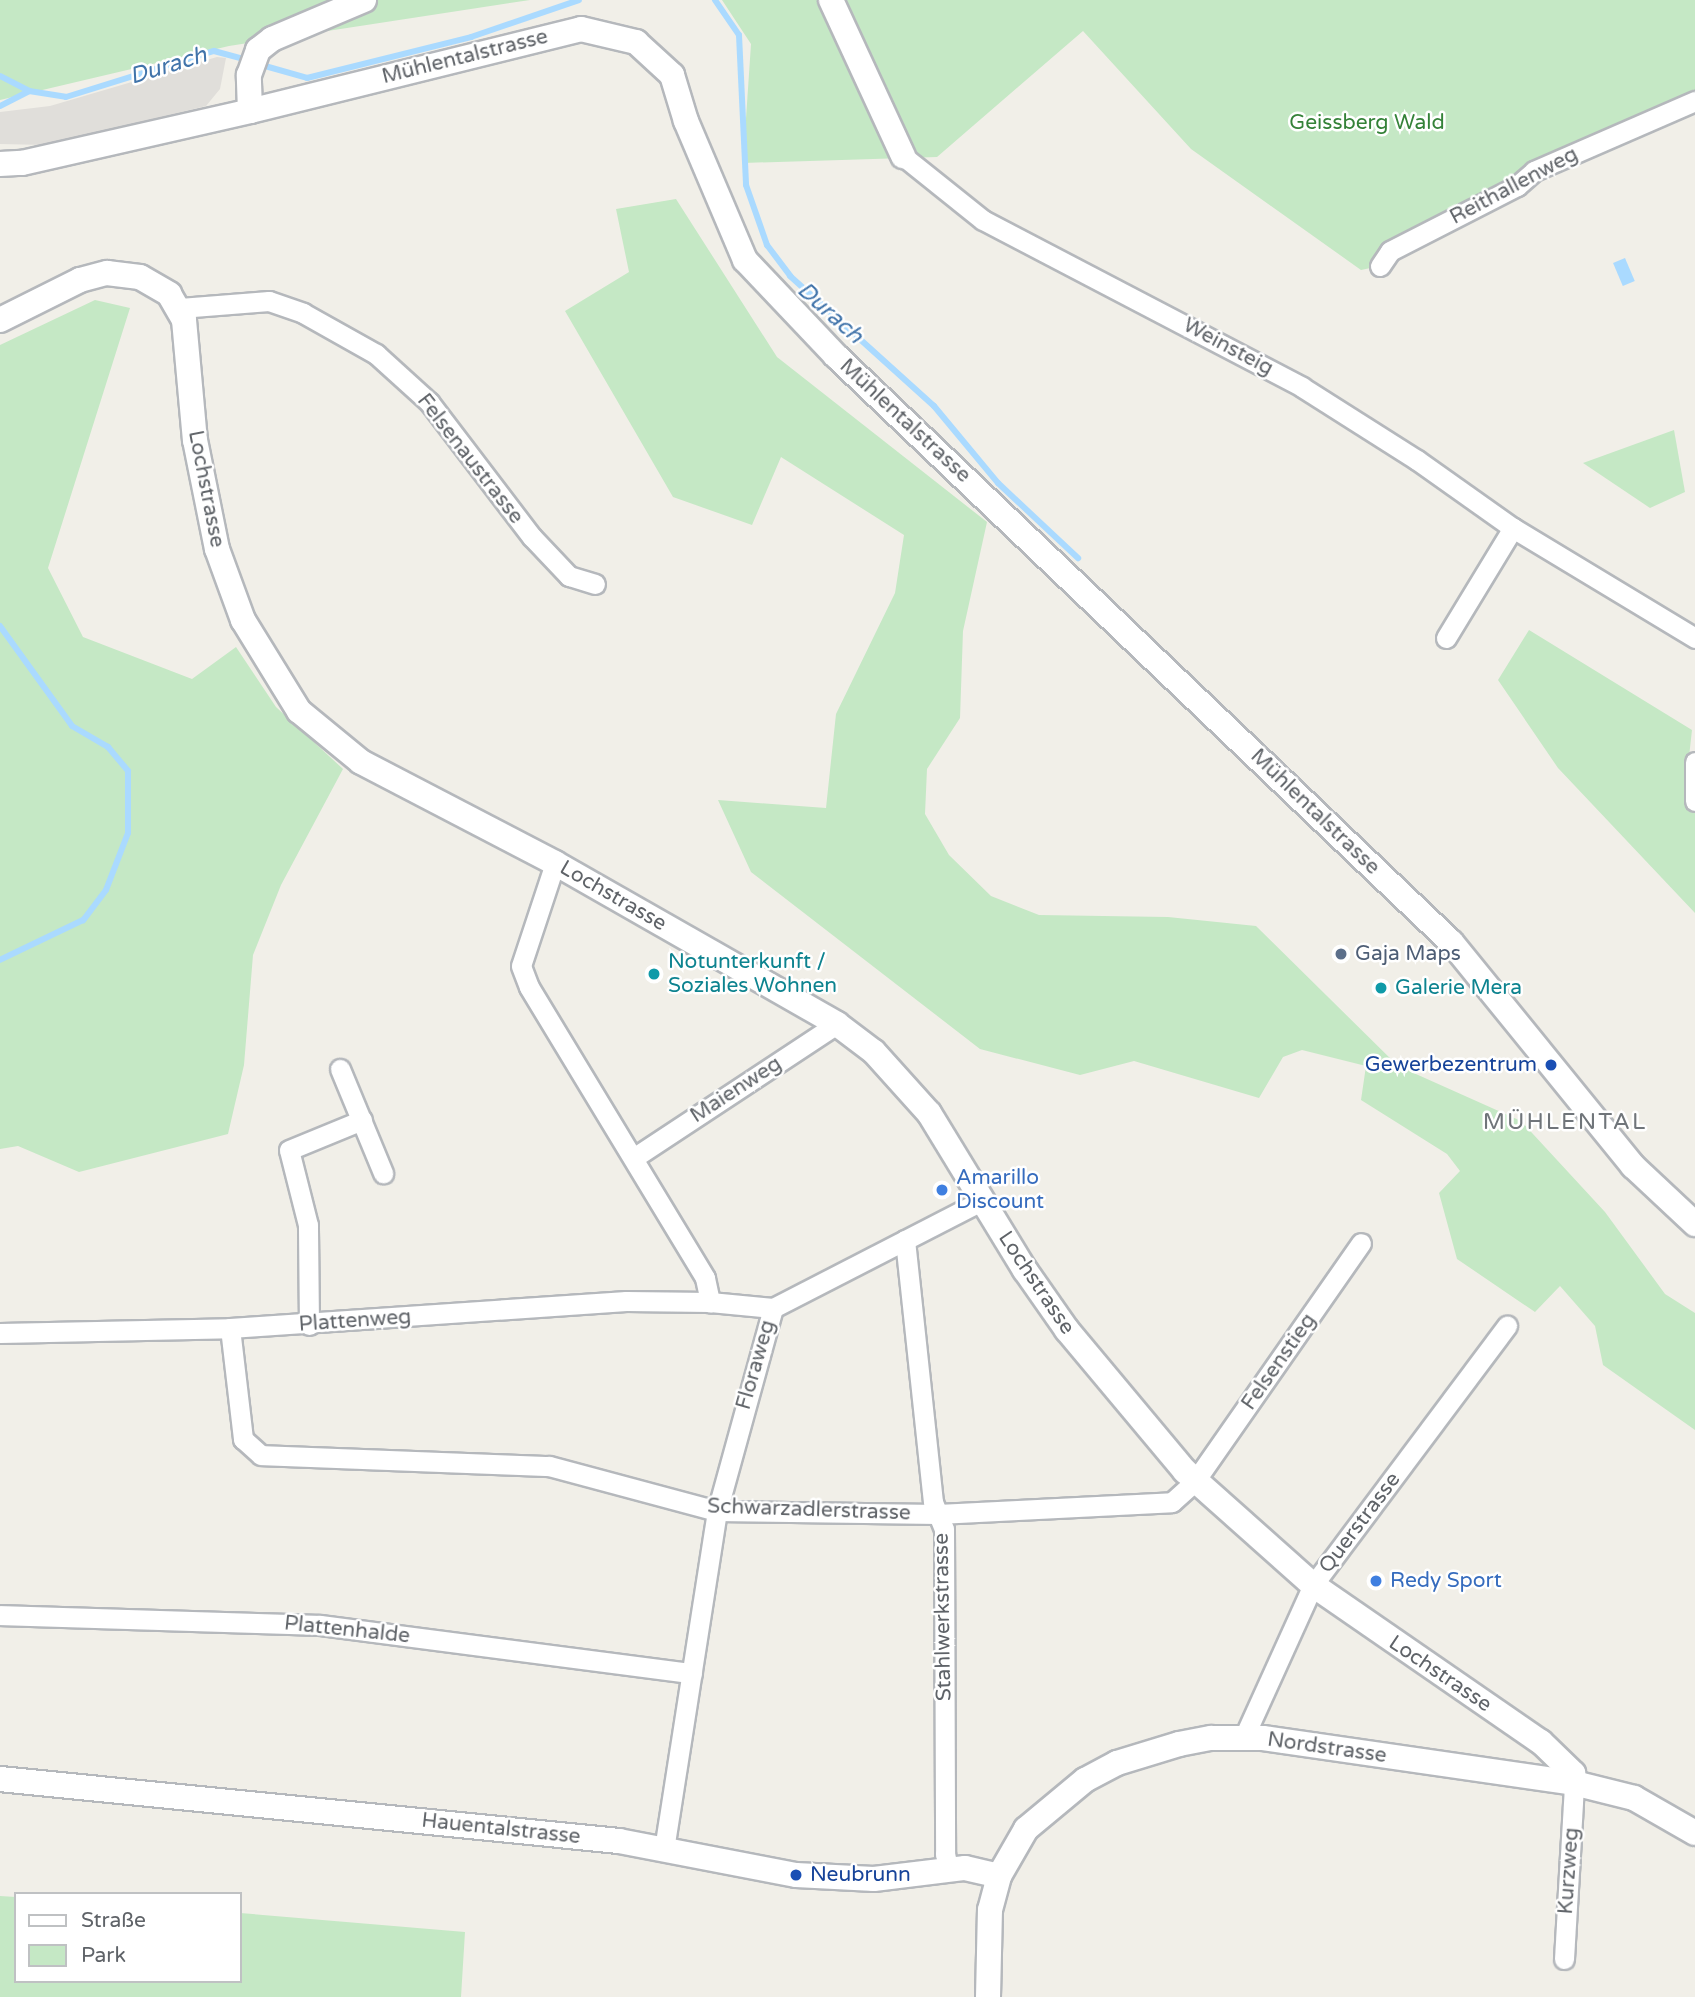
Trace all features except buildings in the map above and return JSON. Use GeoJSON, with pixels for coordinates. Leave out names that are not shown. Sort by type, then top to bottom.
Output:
{"type":"FeatureCollection","features":[{"type":"Feature","properties":{"kind":"street"},"geometry":{"type":"LineString","coordinates":[[250,111],[249,75],[258,50],[272,39],[364,0]]}},
{"type":"Feature","properties":{"kind":"street","name":"Weinsteig"},"geometry":{"type":"LineString","coordinates":[[831,0],[903,156],[983,220],[1302,387],[1418,460],[1513,528],[1695,638]]}},
{"type":"Feature","properties":{"kind":"street","name":"Mühlentalstrasse"},"geometry":{"type":"LineString","coordinates":[[0,164],[22,163],[250,111],[581,29],[636,41],[672,75],[686,121],[745,260],[836,356],[1451,942],[1633,1166],[1695,1224]]}},
{"type":"Feature","properties":{"kind":"street","name":"Reithallenweg"},"geometry":{"type":"LineString","coordinates":[[1380,266],[1390,251],[1517,186],[1534,171],[1695,101]]}},
{"type":"Feature","properties":{"kind":"street"},"geometry":{"type":"LineString","coordinates":[[0,320],[80,280],[107,273],[140,277],[169,294],[180,308]]}},
{"type":"Feature","properties":{"kind":"street","name":"Felsenaustrasse"},"geometry":{"type":"LineString","coordinates":[[180,308],[269,301],[303,313],[376,354],[429,402],[532,537],[569,576],[595,584]]}},
{"type":"Feature","properties":{"kind":"street","name":"Lochstrasse"},"geometry":{"type":"LineString","coordinates":[[180,308],[198,461],[217,549],[243,620],[274,676],[299,711],[361,762],[555,863],[837,1024],[874,1052],[929,1113],[1067,1330],[1195,1480],[1313,1585],[1541,1742],[1573,1773],[1574,1783]]}},
{"type":"Feature","properties":{"kind":"street"},"geometry":{"type":"LineString","coordinates":[[1446,638],[1513,528]]}},
{"type":"Feature","properties":{"kind":"street"},"geometry":{"type":"LineString","coordinates":[[1695,762],[1695,801]]}},
{"type":"Feature","properties":{"kind":"street"},"geometry":{"type":"LineString","coordinates":[[555,863],[521,966],[529,987],[635,1157],[705,1278],[710,1302]]}},
{"type":"Feature","properties":{"kind":"street","name":"Maienweg"},"geometry":{"type":"LineString","coordinates":[[635,1157],[837,1024]]}},
{"type":"Feature","properties":{"kind":"street"},"geometry":{"type":"LineString","coordinates":[[340,1069],[383,1173]]}},
{"type":"Feature","properties":{"kind":"street"},"geometry":{"type":"LineString","coordinates":[[309,1325],[308,1225],[289,1150],[362,1120]]}},
{"type":"Feature","properties":{"kind":"street"},"geometry":{"type":"LineString","coordinates":[[773,1308],[983,1200]]}},
{"type":"Feature","properties":{"kind":"street","name":"Stahlwerkstrasse"},"geometry":{"type":"LineString","coordinates":[[905,1240],[933,1502],[944,1529],[945,1854],[949,1870]]}},
{"type":"Feature","properties":{"kind":"street","name":"Felsenstieg"},"geometry":{"type":"LineString","coordinates":[[1195,1480],[1361,1243]]}},
{"type":"Feature","properties":{"kind":"street","name":"Plattenweg"},"geometry":{"type":"LineString","coordinates":[[0,1333],[309,1325],[626,1301],[710,1302]]}},
{"type":"Feature","properties":{"kind":"street","name":"Floraweg"},"geometry":{"type":"LineString","coordinates":[[664,1848],[717,1511],[773,1308],[710,1302]]}},
{"type":"Feature","properties":{"kind":"street","name":"Querstrasse"},"geometry":{"type":"LineString","coordinates":[[1244,1737],[1313,1585],[1507,1326]]}},
{"type":"Feature","properties":{"kind":"street","name":"Schwarzadlerstrasse"},"geometry":{"type":"LineString","coordinates":[[230,1328],[243,1439],[261,1455],[549,1466],[717,1511],[938,1514],[1172,1502],[1195,1480]]}},
{"type":"Feature","properties":{"kind":"street","name":"Plattenhalde"},"geometry":{"type":"LineString","coordinates":[[0,1615],[320,1625],[692,1673]]}},
{"type":"Feature","properties":{"kind":"street","name":"Nordstrasse"},"geometry":{"type":"LineString","coordinates":[[988,1997],[988,1921],[999,1876],[1026,1829],[1085,1780],[1146,1752],[1211,1738],[1244,1737],[1574,1783],[1634,1798],[1695,1833]]}},
{"type":"Feature","properties":{"kind":"street","name":"Hauentalstrasse"},"geometry":{"type":"LineString","coordinates":[[0,1779],[664,1848],[796,1875],[874,1879],[949,1870],[981,1870],[999,1876]]}},
{"type":"Feature","properties":{"kind":"street","name":"Kurzweg"},"geometry":{"type":"LineString","coordinates":[[1564,1959],[1574,1783]]}},
{"type":"Feature","properties":{"kind":"shaded area"},"geometry":{"type":"Polygon","coordinates":[[[217,57],[226,58],[220,89],[206,106],[45,145],[0,144],[0,112],[50,106],[217,57]]]}},
{"type":"Feature","properties":{"kind":"green space"},"geometry":{"type":"Polygon","coordinates":[[[0,0],[530,0],[229,46],[0,100],[0,0]]]}},
{"type":"Feature","properties":{"kind":"green space","name":"Geissberg Wald"},"geometry":{"type":"Polygon","coordinates":[[[722,0],[1695,0],[1695,101],[1534,171],[1380,266],[1361,270],[1191,149],[1083,31],[937,157],[743,163],[751,44],[722,0]]]}},
{"type":"Feature","properties":{"kind":"green space"},"geometry":{"type":"Polygon","coordinates":[[[676,199],[777,357],[987,522],[963,631],[960,718],[927,769],[925,814],[949,855],[991,896],[1039,915],[1168,917],[1256,926],[1398,1066],[1521,1121],[1605,1212],[1665,1294],[1695,1313],[1695,1430],[1603,1365],[1595,1326],[1560,1286],[1535,1312],[1457,1259],[1439,1193],[1460,1171],[1447,1154],[1361,1100],[1366,1066],[1302,1050],[1283,1057],[1259,1098],[1134,1061],[1080,1075],[980,1049],[751,872],[718,800],[826,808],[836,714],[895,593],[904,535],[781,457],[752,525],[673,497],[565,311],[629,272],[616,209],[676,199]]]}},
{"type":"Feature","properties":{"kind":"green space"},"geometry":{"type":"Polygon","coordinates":[[[95,300],[130,308],[48,568],[83,637],[192,679],[236,647],[276,707],[343,769],[281,885],[253,955],[244,1065],[228,1134],[79,1172],[18,1146],[0,1149],[0,345],[95,300]]]}},
{"type":"Feature","properties":{"kind":"green space"},"geometry":{"type":"Polygon","coordinates":[[[1674,430],[1685,492],[1650,508],[1583,463],[1674,430]]]}},
{"type":"Feature","properties":{"kind":"green space"},"geometry":{"type":"Polygon","coordinates":[[[1529,630],[1692,730],[1684,802],[1695,813],[1695,913],[1558,768],[1498,680],[1529,630]]]}},
{"type":"Feature","properties":{"kind":"green space"},"geometry":{"type":"Polygon","coordinates":[[[0,1896],[14,1897],[14,1983],[242,1983],[242,1913],[465,1932],[461,1997],[0,1997],[0,1896]]]}},
{"type":"Feature","properties":{"kind":"water"},"geometry":{"type":"Polygon","coordinates":[[[1625,258],[1635,281],[1623,286],[1613,263],[1625,258]]]}},
{"type":"Feature","properties":{"kind":"waterway","name":"Durach"},"geometry":{"type":"LineString","coordinates":[[258,64],[307,78],[471,37],[579,0]]}},
{"type":"Feature","properties":{"kind":"waterway","name":"Durach"},"geometry":{"type":"LineString","coordinates":[[715,0],[739,35],[746,185],[767,245],[790,276],[934,406],[998,483],[1078,558]]}},
{"type":"Feature","properties":{"kind":"waterway","name":"Durach"},"geometry":{"type":"LineString","coordinates":[[0,76],[29,91],[66,97],[214,51],[248,60]]}},
{"type":"Feature","properties":{"kind":"waterway"},"geometry":{"type":"LineString","coordinates":[[0,106],[29,91]]}},
{"type":"Feature","properties":{"kind":"waterway"},"geometry":{"type":"LineString","coordinates":[[0,626],[72,726],[108,747],[128,771],[128,833],[106,890],[83,920],[0,960]]}},
{"type":"Feature","properties":{"kind":"place","name":"Gaja Maps"},"geometry":{"type":"Point","coordinates":[1341,954]}},
{"type":"Feature","properties":{"kind":"place","name":"Notunterkunft / Soziales Wohnen"},"geometry":{"type":"Point","coordinates":[654,974]}},
{"type":"Feature","properties":{"kind":"place","name":"Galerie Mera"},"geometry":{"type":"Point","coordinates":[1381,988]}},
{"type":"Feature","properties":{"kind":"place","name":"Gewerbezentrum"},"geometry":{"type":"Point","coordinates":[1551,1065]}},
{"type":"Feature","properties":{"kind":"place","name":"Amarillo Discount"},"geometry":{"type":"Point","coordinates":[942,1190]}},
{"type":"Feature","properties":{"kind":"place","name":"Redy Sport"},"geometry":{"type":"Point","coordinates":[1376,1581]}},
{"type":"Feature","properties":{"kind":"place","name":"Neubrunn"},"geometry":{"type":"Point","coordinates":[796,1875]}},
{"type":"Feature","properties":{"kind":"district","name":"MÜHLENTAL"},"geometry":{"type":"Point","coordinates":[1565,1122]}}]}
